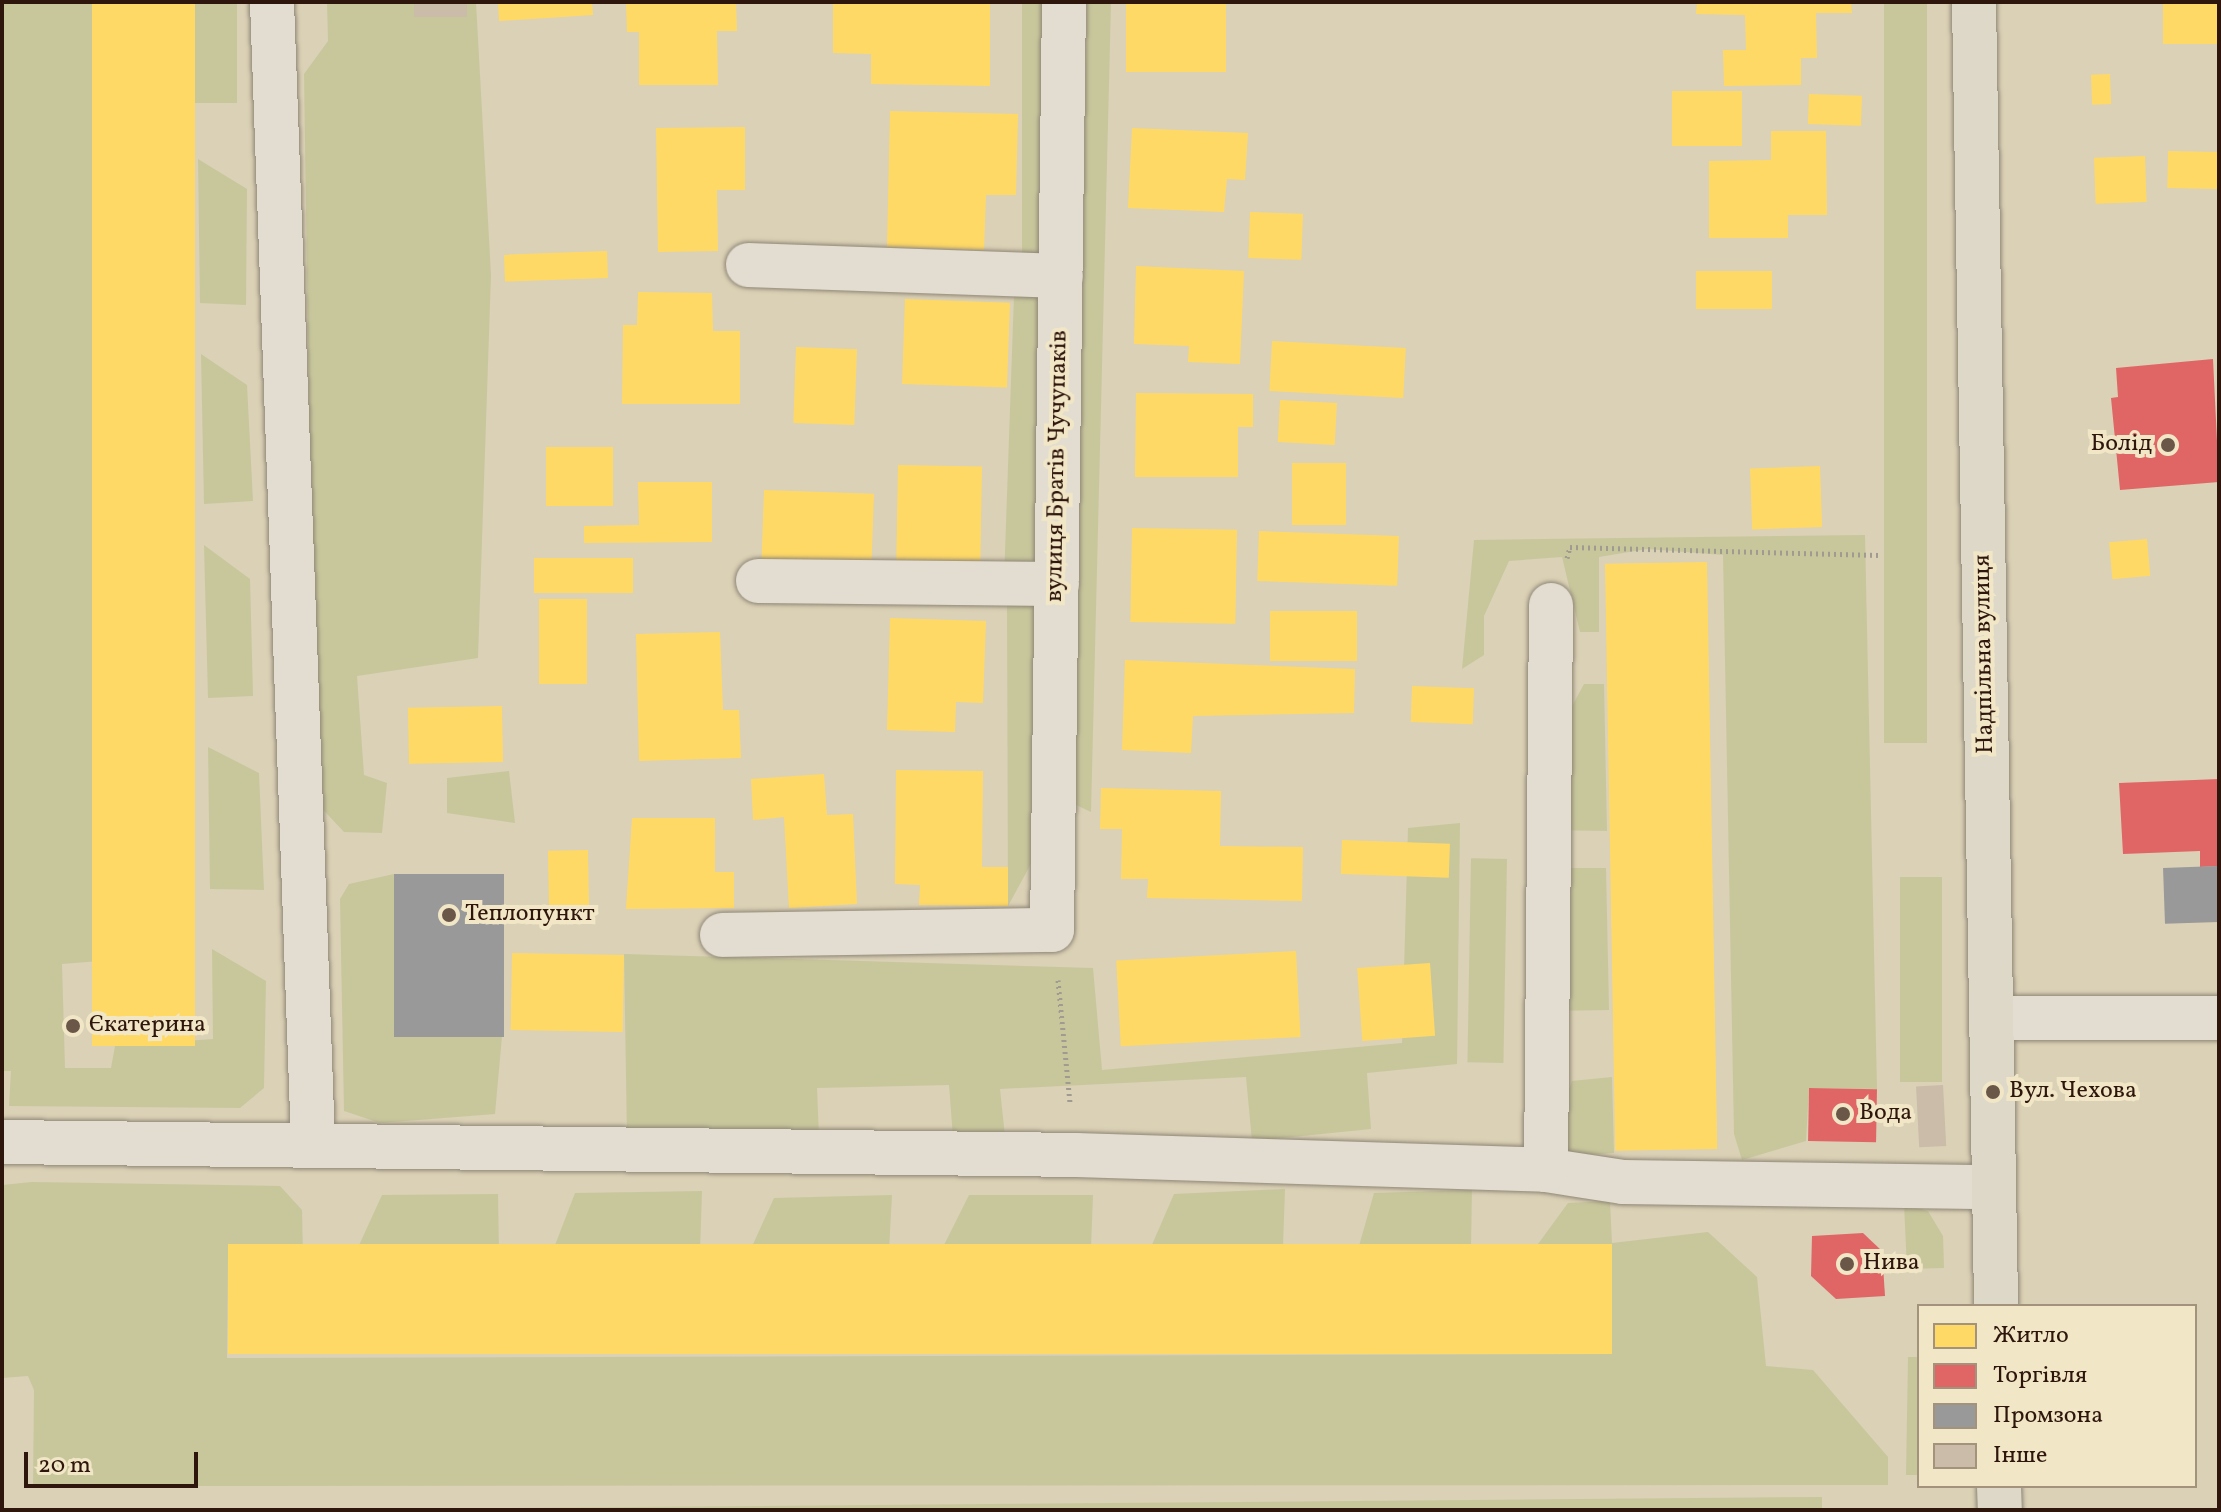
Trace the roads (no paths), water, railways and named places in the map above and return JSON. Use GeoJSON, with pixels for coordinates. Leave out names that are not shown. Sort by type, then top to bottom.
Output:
{"type":"FeatureCollection","features":[{"type":"Feature","properties":{"kind":"main road","name":"Надпільна вулиця"},"geometry":{"type":"LineString","coordinates":[[1974,2],[1996,1304]]}},
{"type":"Feature","properties":{"kind":"main road"},"geometry":{"type":"LineString","coordinates":[[1999,1488],[2000,1510]]}},
{"type":"Feature","properties":{"kind":"street"},"geometry":{"type":"LineString","coordinates":[[272,2],[313,1144]]}},
{"type":"Feature","properties":{"kind":"street","name":"вулиця Братів Чучупаків"},"geometry":{"type":"LineString","coordinates":[[722,935],[1052,930],[1064,2]]}},
{"type":"Feature","properties":{"kind":"street"},"geometry":{"type":"LineString","coordinates":[[748,265],[1061,276]]}},
{"type":"Feature","properties":{"kind":"street"},"geometry":{"type":"LineString","coordinates":[[758,581],[1057,584]]}},
{"type":"Feature","properties":{"kind":"street"},"geometry":{"type":"LineString","coordinates":[[1546,1170],[1551,605]]}},
{"type":"Feature","properties":{"kind":"street"},"geometry":{"type":"LineString","coordinates":[[1991,1018],[2219,1018]]}},
{"type":"Feature","properties":{"kind":"street"},"geometry":{"type":"LineString","coordinates":[[2,1142],[1076,1155],[1546,1170],[1623,1182],[1994,1187]]}},
{"type":"Feature","properties":{"kind":"place","name":"Болід"},"geometry":{"type":"Point","coordinates":[2168,445]}},
{"type":"Feature","properties":{"kind":"place","name":"Теплопункт"},"geometry":{"type":"Point","coordinates":[449,915]}},
{"type":"Feature","properties":{"kind":"place","name":"Єкатерина"},"geometry":{"type":"Point","coordinates":[73,1026]}},
{"type":"Feature","properties":{"kind":"place","name":"Вул. Чехова"},"geometry":{"type":"Point","coordinates":[1993,1092]}},
{"type":"Feature","properties":{"kind":"place","name":"Вода"},"geometry":{"type":"Point","coordinates":[1843,1114]}},
{"type":"Feature","properties":{"kind":"place","name":"Нива"},"geometry":{"type":"Point","coordinates":[1847,1264]}}]}
